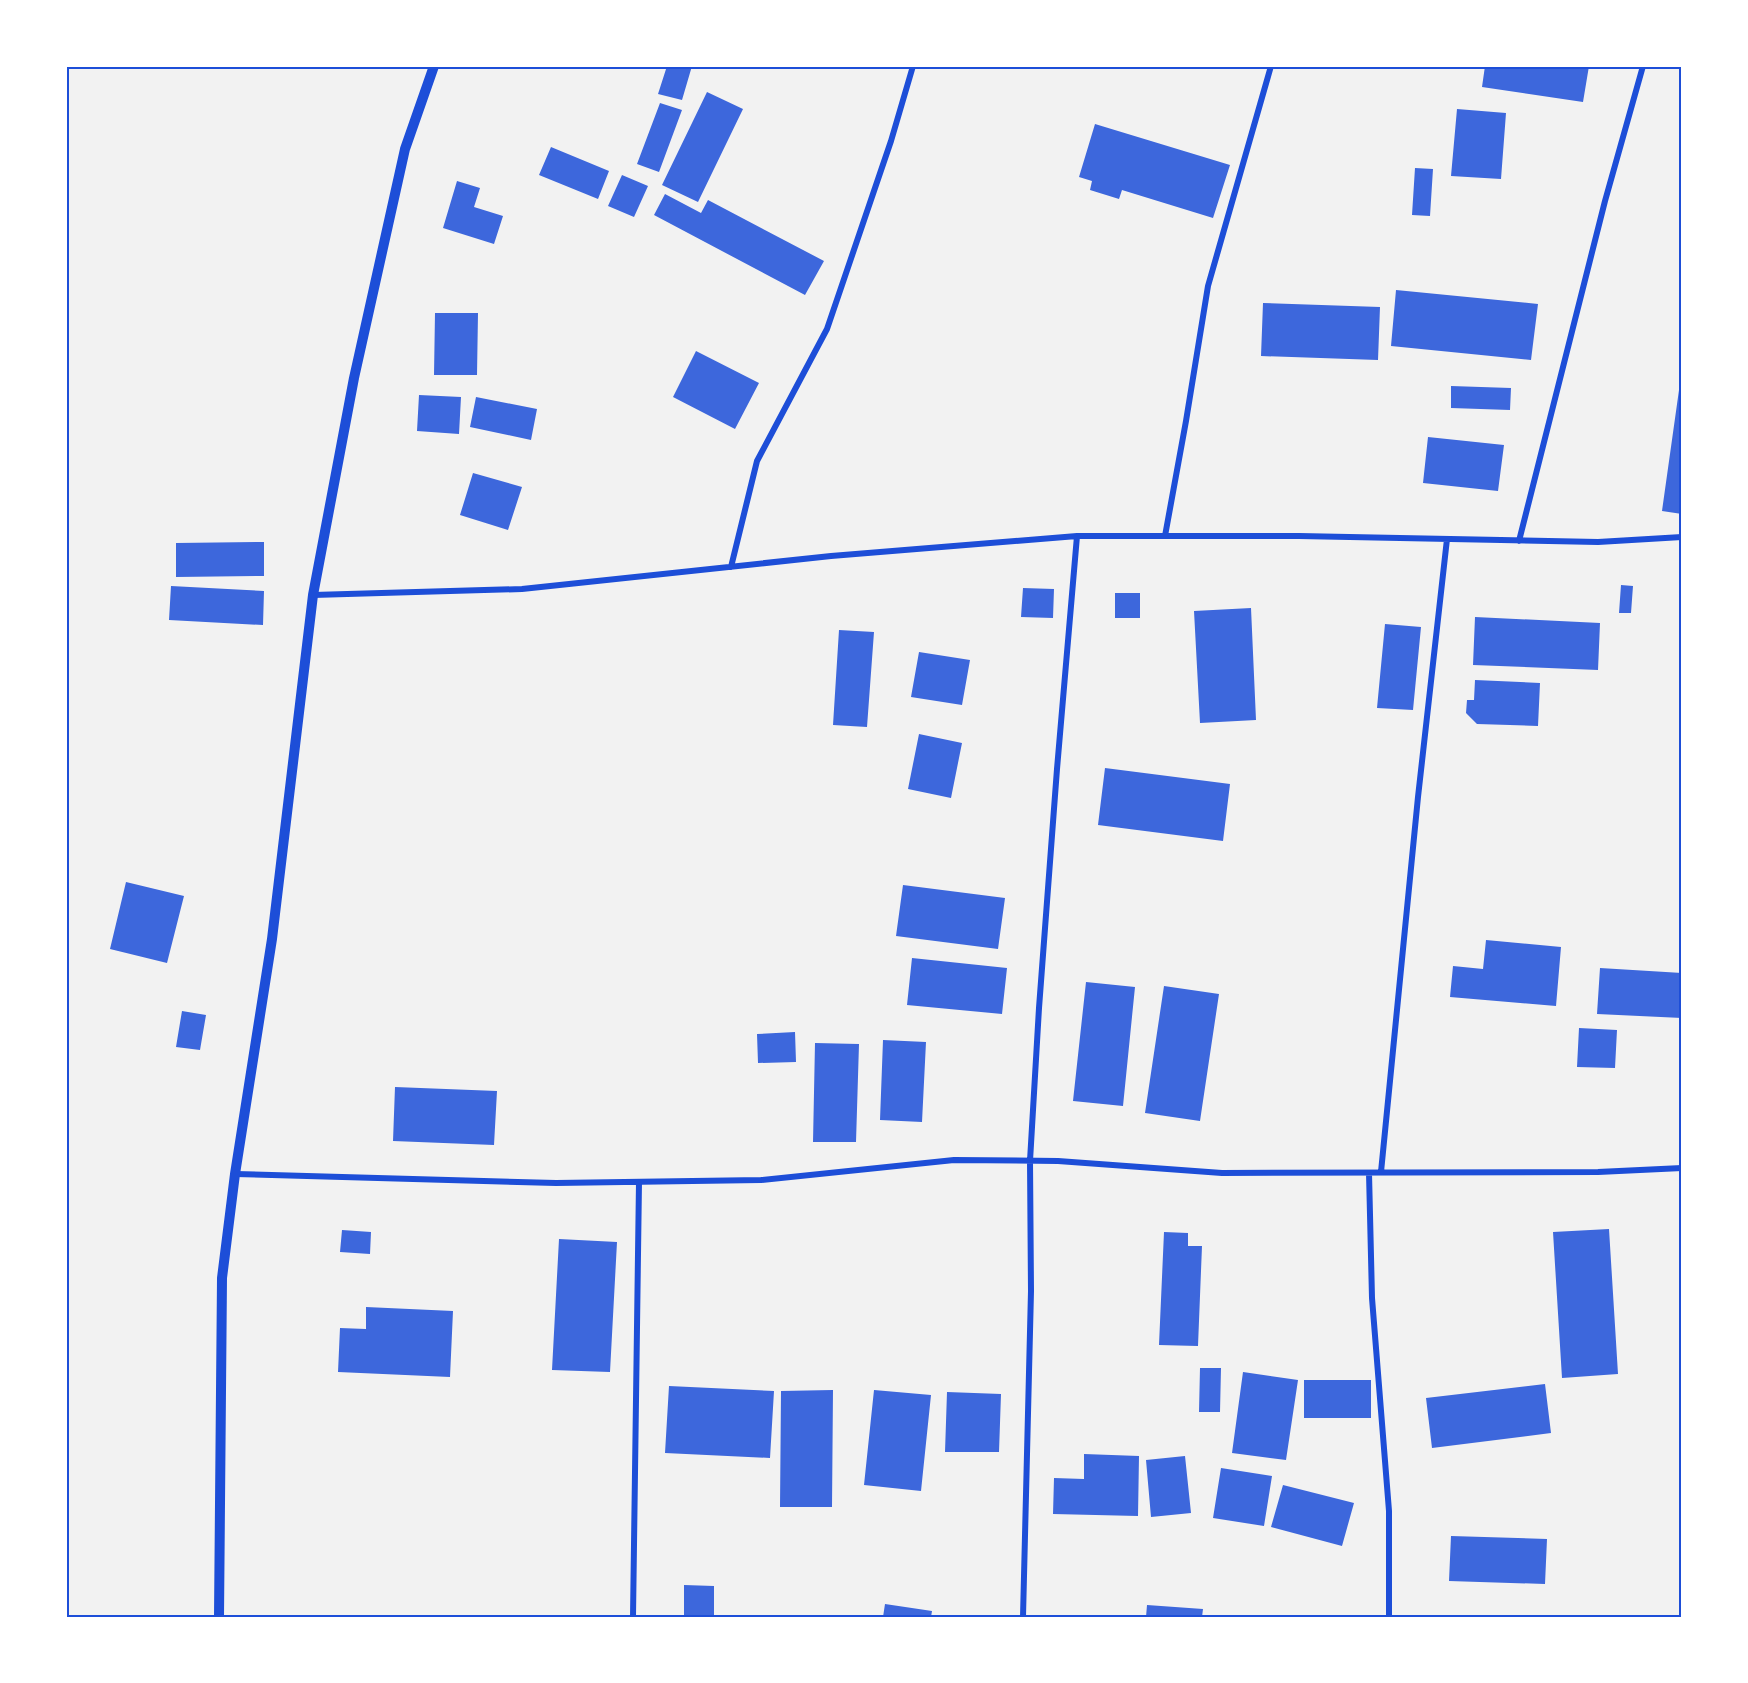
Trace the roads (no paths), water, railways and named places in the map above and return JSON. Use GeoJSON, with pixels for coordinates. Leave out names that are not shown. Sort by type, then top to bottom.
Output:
{"type":"FeatureCollection","features":[{"type":"Feature","properties":{"kind":"street"},"geometry":{"type":"LineString","coordinates":[[219,1617],[222,1278],[235,1174],[272,939],[313,596],[354,378],[405,149],[434,66]]}},
{"type":"Feature","properties":{"kind":"street"},"geometry":{"type":"LineString","coordinates":[[731,567],[757,461],[827,329],[891,141],[913,66]]}},
{"type":"Feature","properties":{"kind":"street"},"geometry":{"type":"LineString","coordinates":[[1165,536],[1208,286],[1271,66]]}},
{"type":"Feature","properties":{"kind":"street"},"geometry":{"type":"LineString","coordinates":[[1519,541],[1605,201],[1643,66]]}},
{"type":"Feature","properties":{"kind":"street"},"geometry":{"type":"LineString","coordinates":[[313,596],[522,589],[831,556],[1077,536],[1299,536],[1598,542],[1682,537]]}},
{"type":"Feature","properties":{"kind":"street"},"geometry":{"type":"LineString","coordinates":[[1023,1617],[1031,1291],[1030,1161],[1048,877],[1077,536]]}},
{"type":"Feature","properties":{"kind":"street"},"geometry":{"type":"LineString","coordinates":[[1380,1172],[1447,539]]}},
{"type":"Feature","properties":{"kind":"street"},"geometry":{"type":"LineString","coordinates":[[235,1174],[556,1183],[761,1180],[954,1160],[1058,1161],[1222,1173],[1599,1172],[1682,1168]]}},
{"type":"Feature","properties":{"kind":"street"},"geometry":{"type":"LineString","coordinates":[[1369,1173],[1372,1298],[1389,1511],[1389,1617]]}},
{"type":"Feature","properties":{"kind":"street"},"geometry":{"type":"LineString","coordinates":[[633,1617],[639,1182]]}}]}
